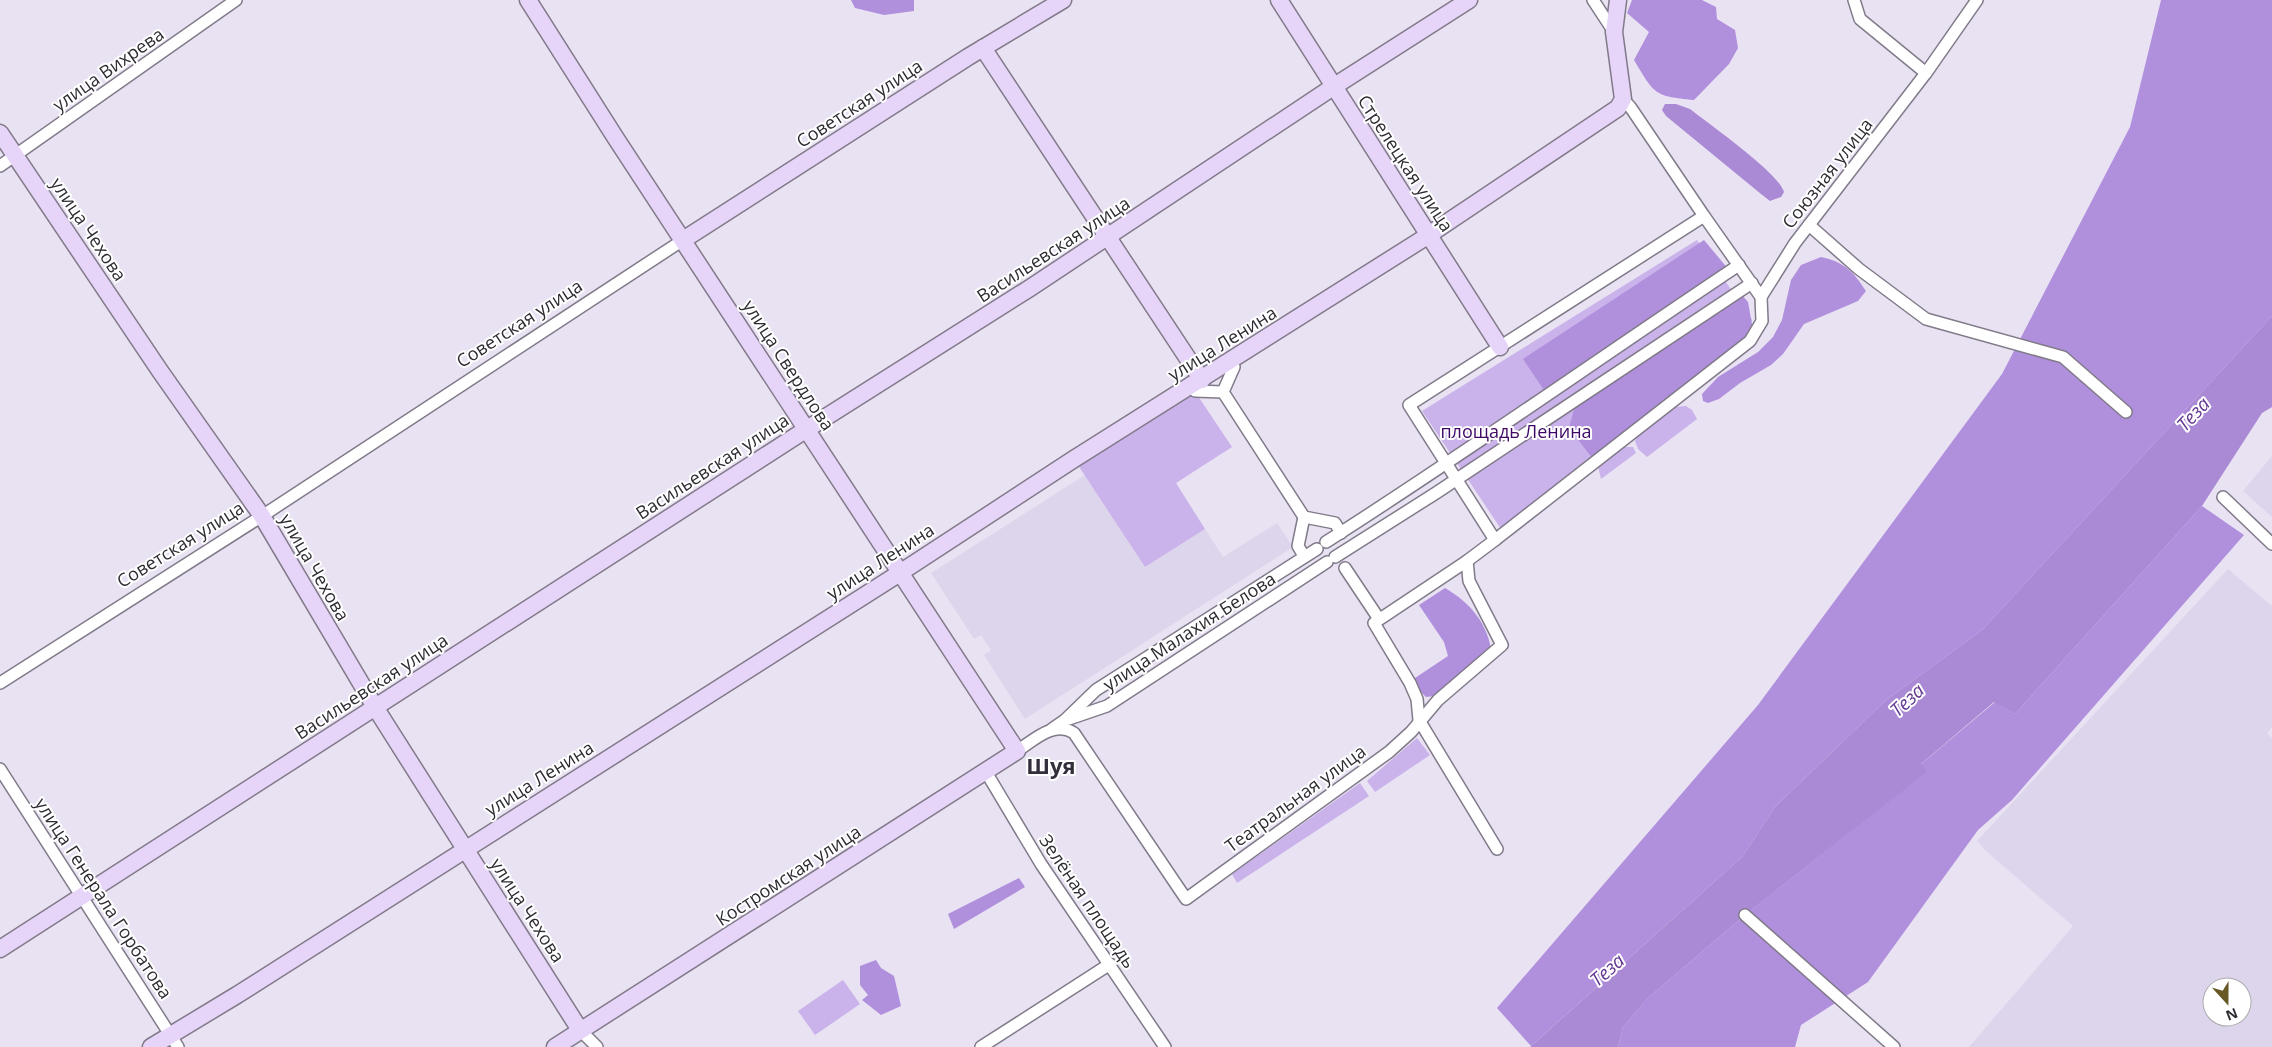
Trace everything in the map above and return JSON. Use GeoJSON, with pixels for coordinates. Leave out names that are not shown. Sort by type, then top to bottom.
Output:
{"type":"FeatureCollection","features":[{"type":"Feature","properties":{"kind":"street","name":"улица Вихрева"},"geometry":{"type":"LineString","coordinates":[[0,166],[236,0]]}},
{"type":"Feature","properties":{"kind":"street","name":"улица Свердлова"},"geometry":{"type":"LineString","coordinates":[[528,0],[899,573],[1017,751]]}},
{"type":"Feature","properties":{"kind":"street","name":"Советская улица"},"geometry":{"type":"LineString","coordinates":[[0,683],[262,516],[683,240],[983,48],[1063,0]]}},
{"type":"Feature","properties":{"kind":"street","name":"Стрелецкая улица"},"geometry":{"type":"LineString","coordinates":[[1279,0],[1500,347]]}},
{"type":"Feature","properties":{"kind":"street","name":"Васильевская улица"},"geometry":{"type":"LineString","coordinates":[[0,949],[84,897],[375,707],[1109,237],[1333,86],[1469,0]]}},
{"type":"Feature","properties":{"kind":"street"},"geometry":{"type":"LineString","coordinates":[[1593,0],[1614,32]]}},
{"type":"Feature","properties":{"kind":"street"},"geometry":{"type":"LineString","coordinates":[[1376,621],[1467,562],[1750,341],[1762,321],[1761,297],[1623,99],[1614,32],[1618,0]]}},
{"type":"Feature","properties":{"kind":"street"},"geometry":{"type":"LineString","coordinates":[[1854,0],[1860,19],[1926,73]]}},
{"type":"Feature","properties":{"kind":"street","name":"Союзная улица"},"geometry":{"type":"LineString","coordinates":[[1761,297],[1795,243],[1926,73],[1977,0]]}},
{"type":"Feature","properties":{"kind":"street"},"geometry":{"type":"LineString","coordinates":[[983,48],[1109,237],[1199,386],[1224,392],[1304,517],[1298,546],[1304,556]]}},
{"type":"Feature","properties":{"kind":"street","name":"улица Ленина"},"geometry":{"type":"LineString","coordinates":[[151,1047],[175,1041],[465,849],[899,573],[1074,459],[1199,386],[1618,108],[1623,99]]}},
{"type":"Feature","properties":{"kind":"street","name":"улица Чехова"},"geometry":{"type":"LineString","coordinates":[[0,133],[160,372],[262,516],[375,707],[580,1030]]}},
{"type":"Feature","properties":{"kind":"street"},"geometry":{"type":"LineString","coordinates":[[1495,540],[1409,405],[1704,216]]}},
{"type":"Feature","properties":{"kind":"street"},"geometry":{"type":"LineString","coordinates":[[1809,225],[1859,269],[1926,319],[2063,357],[2126,412]]}},
{"type":"Feature","properties":{"kind":"street"},"geometry":{"type":"LineString","coordinates":[[1445,464],[1739,265]]}},
{"type":"Feature","properties":{"kind":"street"},"geometry":{"type":"LineString","coordinates":[[1456,479],[1752,283]]}},
{"type":"Feature","properties":{"kind":"street"},"geometry":{"type":"LineString","coordinates":[[1224,392],[1234,367]]}},
{"type":"Feature","properties":{"kind":"street","name":"улица Малахия Белова"},"geometry":{"type":"LineString","coordinates":[[1050,730],[1065,720],[1096,690],[1445,464]]}},
{"type":"Feature","properties":{"kind":"street","name":"улица Малахия Белова"},"geometry":{"type":"LineString","coordinates":[[1065,720],[1107,706],[1456,479]]}},
{"type":"Feature","properties":{"kind":"street"},"geometry":{"type":"LineString","coordinates":[[2223,497],[2272,544]]}},
{"type":"Feature","properties":{"kind":"street"},"geometry":{"type":"LineString","coordinates":[[1304,517],[1335,524],[1341,533]]}},
{"type":"Feature","properties":{"kind":"street"},"geometry":{"type":"LineString","coordinates":[[1322,545],[1334,547],[1331,559],[1322,561],[1318,558],[1322,545]]}},
{"type":"Feature","properties":{"kind":"street","name":"Театральная улица"},"geometry":{"type":"LineString","coordinates":[[1050,730],[1065,728],[1074,733],[1186,899],[1388,752],[1411,732],[1419,720],[1438,700],[1502,645],[1469,581],[1467,562]]}},
{"type":"Feature","properties":{"kind":"street"},"geometry":{"type":"LineString","coordinates":[[1345,568],[1410,683],[1417,699],[1419,720],[1497,848]]}},
{"type":"Feature","properties":{"kind":"street"},"geometry":{"type":"LineString","coordinates":[[1017,751],[1050,730]]}},
{"type":"Feature","properties":{"kind":"street","name":"Костромская улица"},"geometry":{"type":"LineString","coordinates":[[555,1047],[1017,751]]}},
{"type":"Feature","properties":{"kind":"street","name":"улица Генерала Горбатова"},"geometry":{"type":"LineString","coordinates":[[0,769],[175,1041]]}},
{"type":"Feature","properties":{"kind":"street","name":"Зелёная площадь"},"geometry":{"type":"LineString","coordinates":[[986,772],[1041,864],[1165,1047]]}},
{"type":"Feature","properties":{"kind":"street"},"geometry":{"type":"LineString","coordinates":[[1745,915],[1894,1047]]}},
{"type":"Feature","properties":{"kind":"street"},"geometry":{"type":"LineString","coordinates":[[981,1047],[1110,964]]}},
{"type":"Feature","properties":{"kind":"street"},"geometry":{"type":"LineString","coordinates":[[580,1030],[596,1047]]}},
{"type":"Feature","properties":{"kind":"shaded area"},"geometry":{"type":"Polygon","coordinates":[[[851,0],[914,0],[914,11],[884,15],[855,8],[851,0]]]}},
{"type":"Feature","properties":{"kind":"shaded area"},"geometry":{"type":"Polygon","coordinates":[[[1632,0],[1702,0],[1716,7],[1717,19],[1735,30],[1738,48],[1729,64],[1694,100],[1671,97],[1657,92],[1641,72],[1634,60],[1649,32],[1627,13],[1632,0]]]}},
{"type":"Feature","properties":{"kind":"shaded area"},"geometry":{"type":"Polygon","coordinates":[[[2161,0],[2272,0],[2272,316],[1982,630],[1885,701],[1775,807],[1742,857],[1531,1046],[1497,1008],[1758,705],[2002,374],[2130,127],[2161,0]]]}},
{"type":"Feature","properties":{"kind":"shaded area"},"geometry":{"type":"Polygon","coordinates":[[[1704,240],[1734,276],[1550,399],[1523,359],[1704,240]]]}},
{"type":"Feature","properties":{"kind":"shaded area"},"geometry":{"type":"Polygon","coordinates":[[[1821,257],[1842,265],[1857,278],[1866,291],[1858,301],[1804,324],[1783,354],[1771,365],[1740,383],[1719,399],[1708,403],[1703,401],[1702,394],[1718,377],[1758,352],[1773,337],[1782,320],[1791,280],[1801,265],[1821,257]]]}},
{"type":"Feature","properties":{"kind":"shaded area"},"geometry":{"type":"Polygon","coordinates":[[[1742,295],[1748,302],[1753,330],[1593,459],[1569,428],[1574,409],[1742,295]]]}},
{"type":"Feature","properties":{"kind":"shaded area"},"geometry":{"type":"Polygon","coordinates":[[[2272,456],[2272,517],[2243,491],[2272,456]]]}},
{"type":"Feature","properties":{"kind":"shaded area"},"geometry":{"type":"Polygon","coordinates":[[[1085,475],[1145,567],[1205,529],[1223,557],[1277,523],[1293,547],[1025,719],[984,655],[991,650],[981,635],[974,639],[931,573],[1085,475]]]}},
{"type":"Feature","properties":{"kind":"shaded area"},"geometry":{"type":"Polygon","coordinates":[[[2202,506],[2244,535],[2012,800],[1978,830],[1868,982],[1801,1025],[1795,1047],[1618,1047],[1623,1027],[1648,998],[1745,915],[1926,772],[1920,765],[1995,702],[2015,714],[2202,506]]]}},
{"type":"Feature","properties":{"kind":"shaded area"},"geometry":{"type":"Polygon","coordinates":[[[2228,569],[2272,606],[2272,727],[2267,733],[2272,738],[2272,1047],[1969,1047],[2073,926],[1986,851],[1977,841],[2228,569]]]}},
{"type":"Feature","properties":{"kind":"shaded area"},"geometry":{"type":"Polygon","coordinates":[[[1445,588],[1463,600],[1477,615],[1487,633],[1492,654],[1435,696],[1426,697],[1415,686],[1415,678],[1448,656],[1444,642],[1419,605],[1445,588]]]}},
{"type":"Feature","properties":{"kind":"shaded area"},"geometry":{"type":"Polygon","coordinates":[[[1019,878],[1025,887],[954,929],[948,914],[1019,878]]]}},
{"type":"Feature","properties":{"kind":"shaded area"},"geometry":{"type":"Polygon","coordinates":[[[876,960],[881,968],[894,976],[901,1006],[881,1015],[862,1000],[868,995],[860,985],[860,966],[876,960]]]}},
{"type":"Feature","properties":{"kind":"green space","name":"площадь Ленина"},"geometry":{"type":"Polygon","coordinates":[[[1697,240],[1752,320],[1746,336],[1501,529],[1422,411],[1697,240]]]}},
{"type":"Feature","properties":{"kind":"green space"},"geometry":{"type":"Polygon","coordinates":[[[1192,387],[1232,447],[1176,483],[1205,529],[1145,567],[1074,459],[1192,387]]]}},
{"type":"Feature","properties":{"kind":"green space"},"geometry":{"type":"Polygon","coordinates":[[[1686,406],[1692,410],[1697,419],[1647,457],[1638,449],[1635,441],[1638,434],[1675,407],[1686,406]]]}},
{"type":"Feature","properties":{"kind":"green space"},"geometry":{"type":"Polygon","coordinates":[[[1622,447],[1633,447],[1636,453],[1601,479],[1598,466],[1622,447]]]}},
{"type":"Feature","properties":{"kind":"green space"},"geometry":{"type":"Polygon","coordinates":[[[1417,738],[1430,755],[1375,792],[1367,781],[1417,738]]]}},
{"type":"Feature","properties":{"kind":"green space"},"geometry":{"type":"Polygon","coordinates":[[[1360,783],[1369,796],[1237,883],[1232,874],[1360,783]]]}},
{"type":"Feature","properties":{"kind":"green space"},"geometry":{"type":"Polygon","coordinates":[[[843,980],[860,1004],[815,1035],[798,1011],[843,980]]]}},
{"type":"Feature","properties":{"kind":"water"},"geometry":{"type":"Polygon","coordinates":[[[1665,104],[1676,104],[1690,109],[1757,161],[1779,184],[1784,192],[1781,197],[1770,201],[1761,194],[1666,116],[1662,110],[1665,104]]]}},
{"type":"Feature","properties":{"kind":"water","name":"Теза"},"geometry":{"type":"Polygon","coordinates":[[[2272,316],[2272,407],[2262,413],[2202,506],[2015,714],[1994,702],[1921,764],[1927,772],[1745,915],[1648,998],[1623,1027],[1618,1047],[1530,1047],[1742,857],[1775,807],[1885,701],[1982,630],[2272,316]]]}},
{"type":"Feature","properties":{"kind":"district","name":"Шуя"},"geometry":{"type":"Point","coordinates":[1051,765]}}]}
